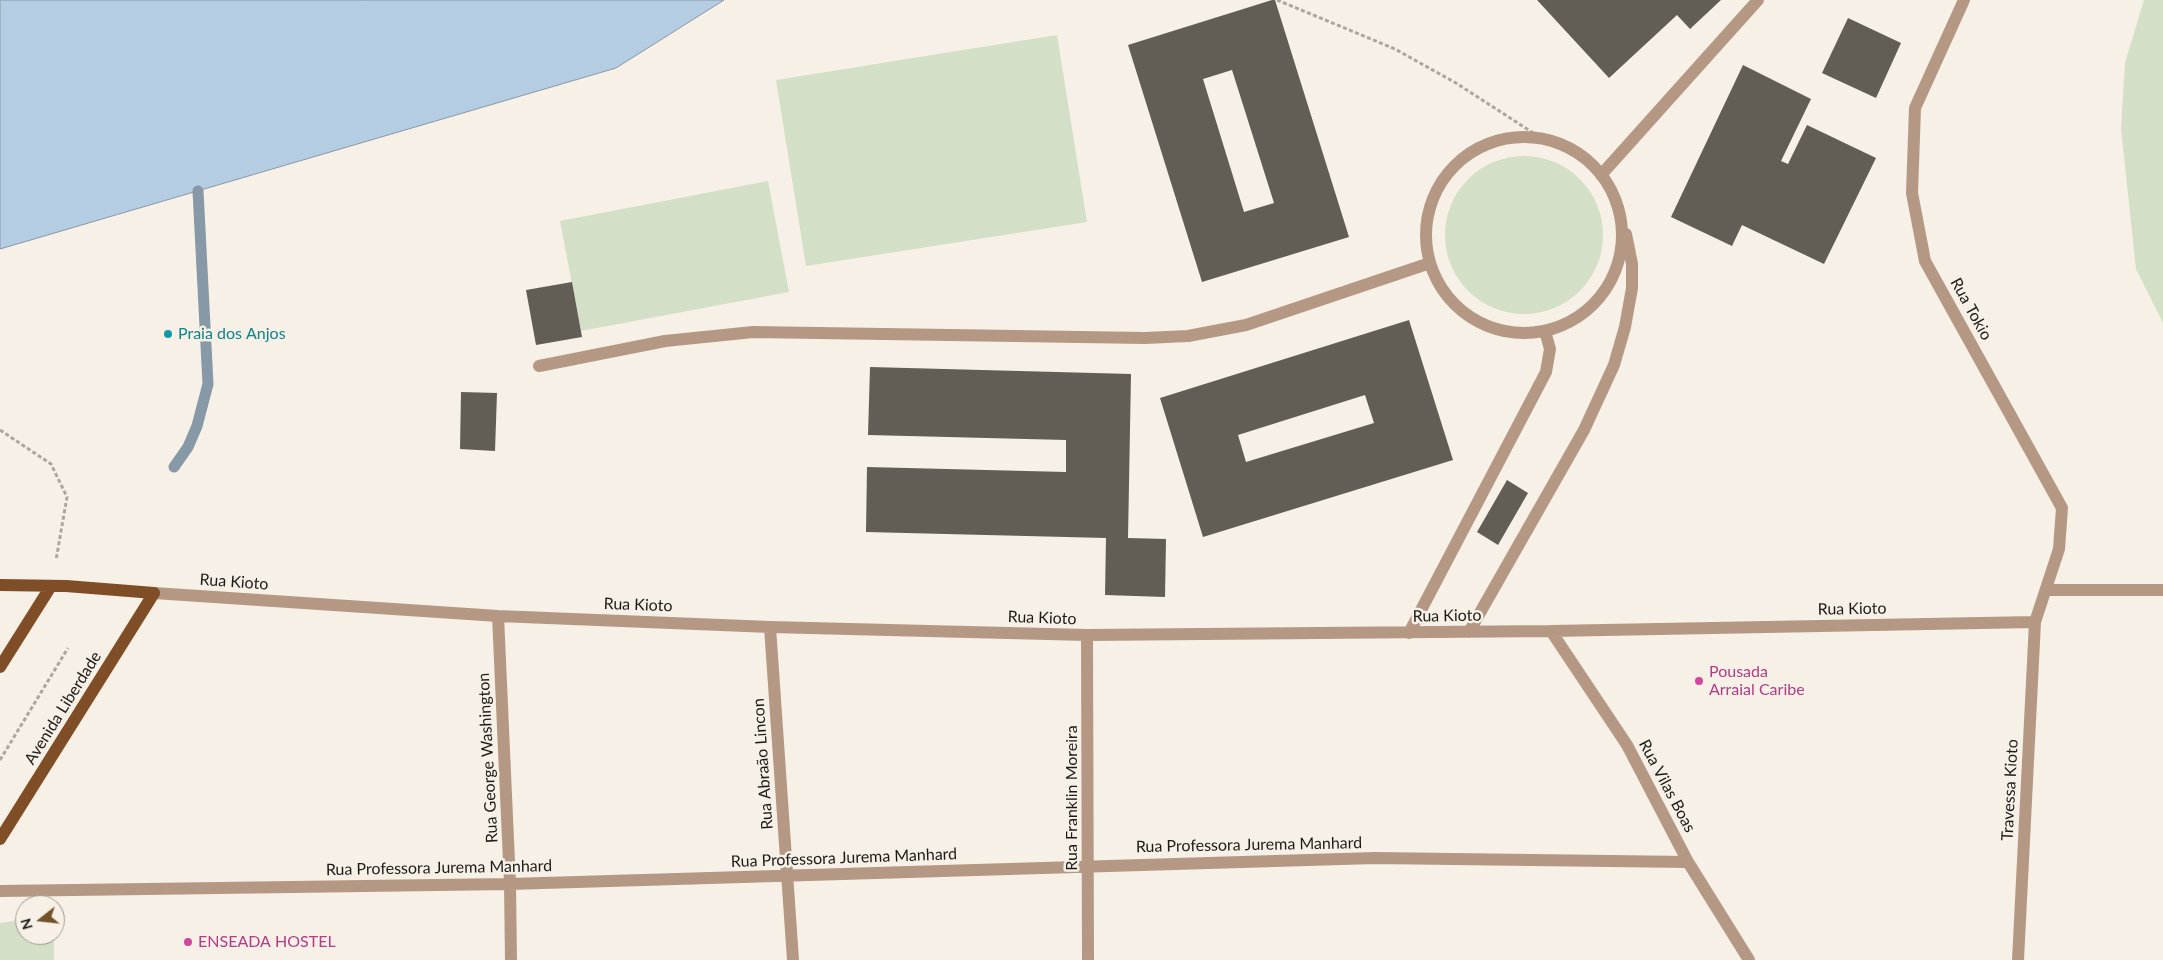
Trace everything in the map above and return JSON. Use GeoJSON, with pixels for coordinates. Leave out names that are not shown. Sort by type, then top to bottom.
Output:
{"type":"FeatureCollection","features":[{"type":"Feature","properties":{"kind":"main road","name":"Rua Kioto"},"geometry":{"type":"LineString","coordinates":[[0,585],[51,586],[154,593]]}},
{"type":"Feature","properties":{"kind":"main road"},"geometry":{"type":"LineString","coordinates":[[0,667],[51,586]]}},
{"type":"Feature","properties":{"kind":"main road","name":"Avenida Liberdade"},"geometry":{"type":"LineString","coordinates":[[0,839],[154,593]]}},
{"type":"Feature","properties":{"kind":"street"},"geometry":{"type":"LineString","coordinates":[[1601,175],[1758,0]]}},
{"type":"Feature","properties":{"kind":"street","name":"Rua Tokio"},"geometry":{"type":"LineString","coordinates":[[1964,0],[1915,108],[1912,194],[1925,261],[2062,508],[2059,549],[2034,622]]}},
{"type":"Feature","properties":{"kind":"street"},"geometry":{"type":"LineString","coordinates":[[1470,632],[1584,430],[1614,365],[1625,327],[1632,288],[1632,264],[1620,218],[1613,195],[1601,175],[1584,158],[1564,145],[1541,138],[1518,137],[1495,141],[1473,151],[1455,165],[1440,184],[1430,205],[1426,229],[1427,252],[1434,275],[1446,296],[1463,312],[1484,325],[1506,332],[1530,334],[1545,331],[1574,320],[1593,305],[1607,287],[1619,257],[1622,241],[1620,218]]}},
{"type":"Feature","properties":{"kind":"street"},"geometry":{"type":"LineString","coordinates":[[539,366],[665,341],[753,332],[1145,338],[1188,336],[1246,325],[1430,262]]}},
{"type":"Feature","properties":{"kind":"street"},"geometry":{"type":"LineString","coordinates":[[1409,633],[1546,372],[1550,349],[1545,331]]}},
{"type":"Feature","properties":{"kind":"street"},"geometry":{"type":"LineString","coordinates":[[2046,590],[2163,590]]}},
{"type":"Feature","properties":{"kind":"street","name":"Rua Kioto"},"geometry":{"type":"LineString","coordinates":[[154,593],[498,616],[770,627],[1087,635],[1409,633],[2034,622]]}},
{"type":"Feature","properties":{"kind":"street","name":"Rua George Washington"},"geometry":{"type":"LineString","coordinates":[[498,616],[510,884],[511,960]]}},
{"type":"Feature","properties":{"kind":"street","name":"Travessa Kioto"},"geometry":{"type":"LineString","coordinates":[[2018,960],[2034,622]]}},
{"type":"Feature","properties":{"kind":"street","name":"Rua Abraão Lincon"},"geometry":{"type":"LineString","coordinates":[[770,627],[793,960]]}},
{"type":"Feature","properties":{"kind":"street","name":"Rua Vilas Boas"},"geometry":{"type":"LineString","coordinates":[[1551,631],[1627,745],[1688,862],[1748,960]]}},
{"type":"Feature","properties":{"kind":"street","name":"Rua Franklin Moreira"},"geometry":{"type":"LineString","coordinates":[[1087,635],[1088,960]]}},
{"type":"Feature","properties":{"kind":"street","name":"Rua Professora Jurema Manhard"},"geometry":{"type":"LineString","coordinates":[[0,891],[510,884],[1375,858],[1688,862]]}},
{"type":"Feature","properties":{"kind":"path"},"geometry":{"type":"LineString","coordinates":[[1277,0],[1395,49],[1456,83],[1541,138]]}},
{"type":"Feature","properties":{"kind":"path"},"geometry":{"type":"LineString","coordinates":[[0,430],[51,464],[67,497],[51,586]]}},
{"type":"Feature","properties":{"kind":"path"},"geometry":{"type":"LineString","coordinates":[[0,760],[68,648]]}},
{"type":"Feature","properties":{"kind":"green space"},"geometry":{"type":"Polygon","coordinates":[[[2144,0],[2163,0],[2163,323],[2136,269],[2121,129],[2125,63],[2144,0]]]}},
{"type":"Feature","properties":{"kind":"green space"},"geometry":{"type":"Polygon","coordinates":[[[1057,35],[1087,222],[806,266],[776,80],[1057,35]]]}},
{"type":"Feature","properties":{"kind":"green space"},"geometry":{"type":"Polygon","coordinates":[[[1532,156],[1547,159],[1561,165],[1580,179],[1590,191],[1600,212],[1603,235],[1600,258],[1590,279],[1580,291],[1568,301],[1547,311],[1532,314],[1516,314],[1501,311],[1480,301],[1458,279],[1446,250],[1445,227],[1448,212],[1458,191],[1480,169],[1509,157],[1532,156]]]}},
{"type":"Feature","properties":{"kind":"green space"},"geometry":{"type":"Polygon","coordinates":[[[768,181],[789,292],[581,331],[560,221],[768,181]]]}},
{"type":"Feature","properties":{"kind":"green space"},"geometry":{"type":"Polygon","coordinates":[[[15,921],[15,945],[54,945],[54,960],[0,960],[0,923],[15,921]]]}},
{"type":"Feature","properties":{"kind":"water"},"geometry":{"type":"Polygon","coordinates":[[[0,0],[724,0],[616,68],[0,249],[0,0]]]}},
{"type":"Feature","properties":{"kind":"building"},"geometry":{"type":"Polygon","coordinates":[[[1275,0],[1349,237],[1202,282],[1128,45],[1275,0]],[[1232,70],[1203,79],[1244,212],[1274,203],[1232,70]]]}},
{"type":"Feature","properties":{"kind":"building"},"geometry":{"type":"Polygon","coordinates":[[[1537,0],[1721,0],[1690,29],[1677,15],[1609,78],[1537,0]]]}},
{"type":"Feature","properties":{"kind":"building"},"geometry":{"type":"Polygon","coordinates":[[[1848,18],[1901,43],[1876,98],[1822,73],[1848,18]]]}},
{"type":"Feature","properties":{"kind":"building"},"geometry":{"type":"Polygon","coordinates":[[[1743,65],[1811,99],[1781,161],[1788,164],[1807,125],[1876,158],[1824,264],[1742,225],[1732,246],[1671,217],[1743,65]]]}},
{"type":"Feature","properties":{"kind":"building"},"geometry":{"type":"Polygon","coordinates":[[[572,282],[582,337],[536,345],[526,290],[572,282]]]}},
{"type":"Feature","properties":{"kind":"building"},"geometry":{"type":"Polygon","coordinates":[[[1409,320],[1453,460],[1203,537],[1160,398],[1409,320]],[[1365,395],[1238,435],[1246,462],[1374,423],[1365,395]]]}},
{"type":"Feature","properties":{"kind":"building"},"geometry":{"type":"Polygon","coordinates":[[[870,367],[1131,374],[1128,538],[1166,539],[1165,597],[1105,595],[1106,538],[866,532],[867,467],[1066,472],[1066,440],[868,435],[870,367]]]}},
{"type":"Feature","properties":{"kind":"building"},"geometry":{"type":"Polygon","coordinates":[[[461,392],[497,393],[495,451],[460,449],[461,392]]]}},
{"type":"Feature","properties":{"kind":"building"},"geometry":{"type":"Polygon","coordinates":[[[1507,480],[1528,493],[1498,545],[1477,532],[1507,480]]]}},
{"type":"Feature","properties":{"kind":"waterway"},"geometry":{"type":"LineString","coordinates":[[174,467],[188,447],[197,426],[208,384],[198,191]]}},
{"type":"Feature","properties":{"kind":"place","name":"Praia dos Anjos"},"geometry":{"type":"Point","coordinates":[168,334]}},
{"type":"Feature","properties":{"kind":"place","name":"Pousada Arraial Caribe"},"geometry":{"type":"Point","coordinates":[1699,681]}},
{"type":"Feature","properties":{"kind":"place","name":"ENSEADA HOSTEL"},"geometry":{"type":"Point","coordinates":[188,942]}}]}
